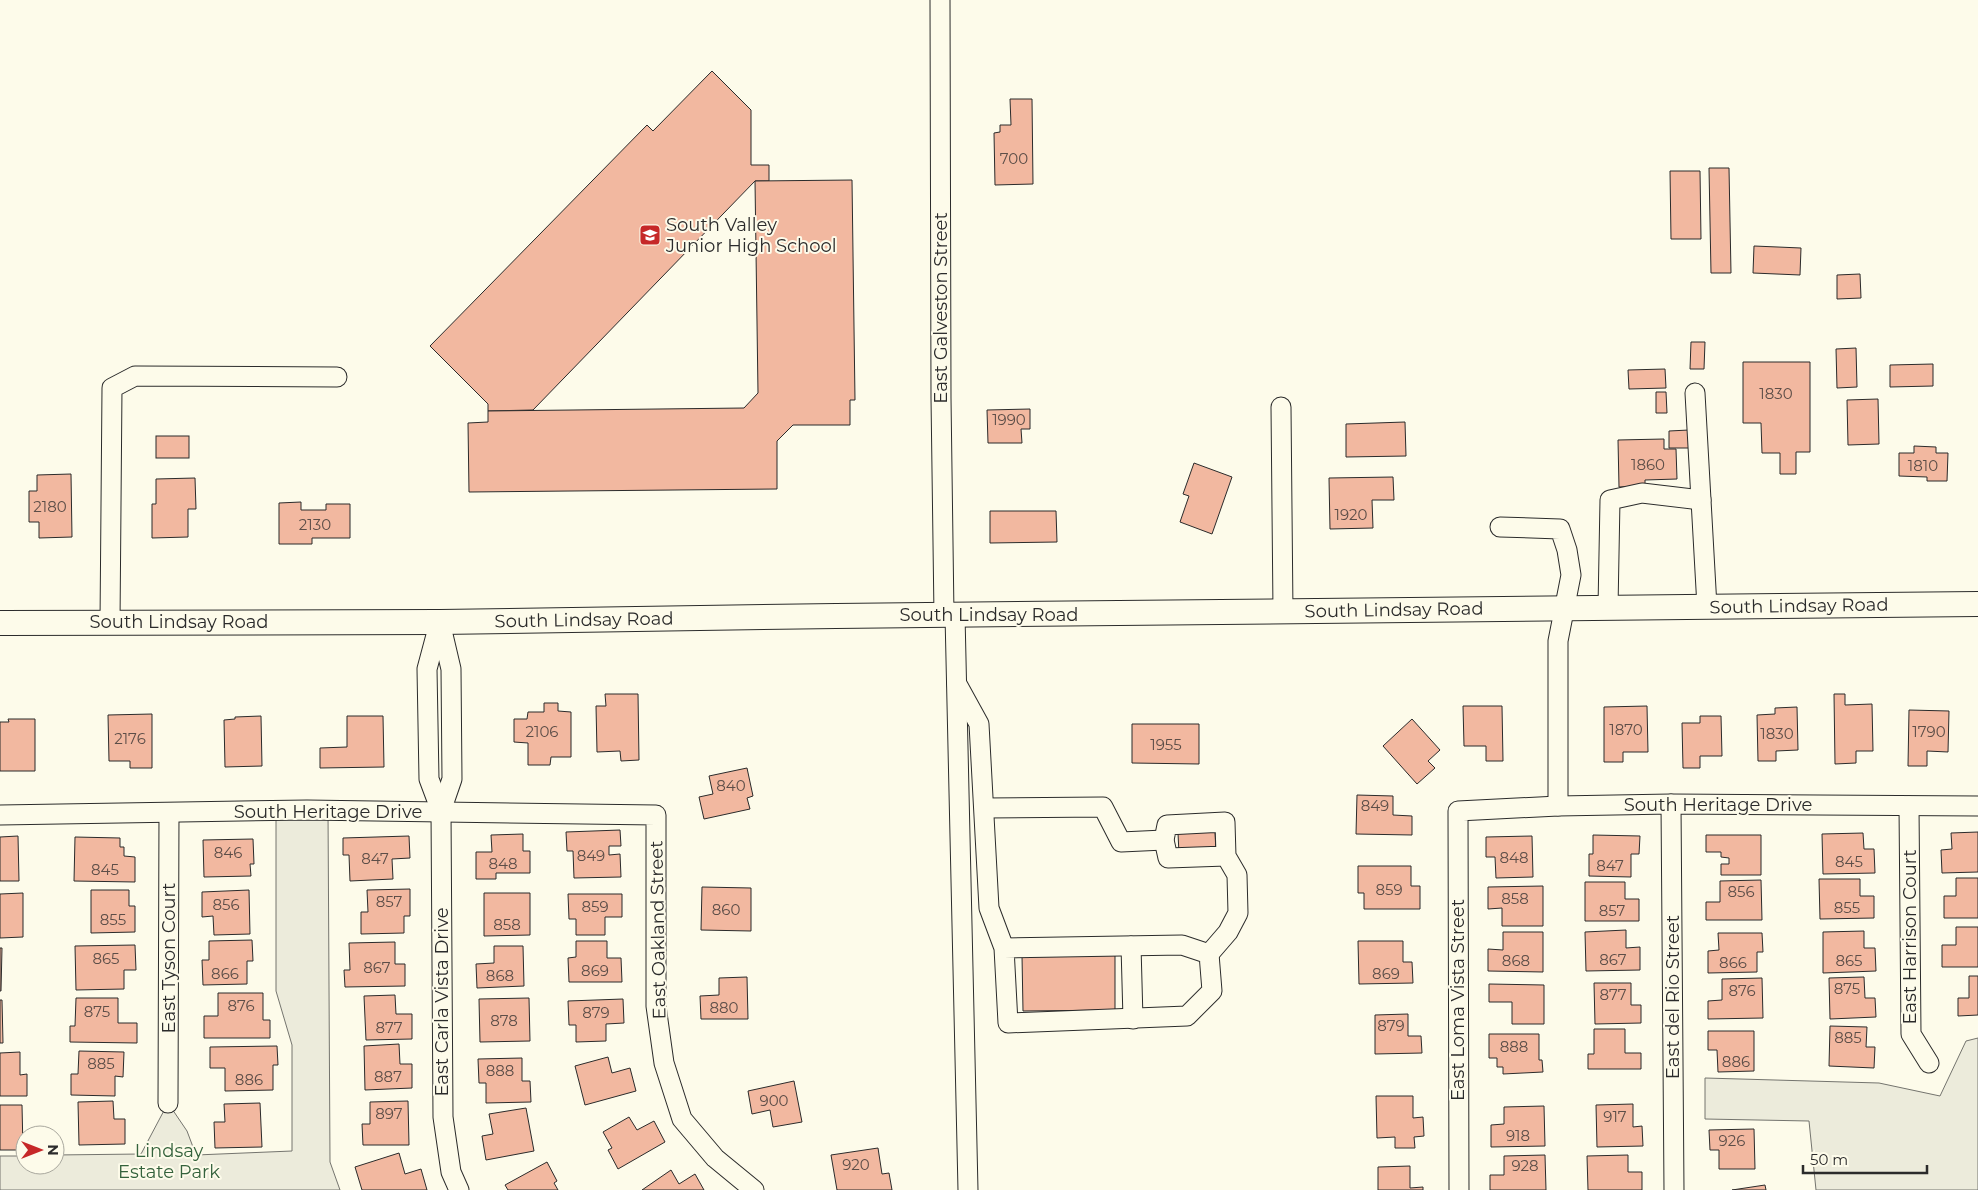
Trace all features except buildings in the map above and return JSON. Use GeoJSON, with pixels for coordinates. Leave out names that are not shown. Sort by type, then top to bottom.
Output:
{"type":"FeatureCollection","features":[{"type":"Feature","properties":{"kind":"main road","name":"South Lindsay Road"},"geometry":{"type":"LineString","coordinates":[[0,623],[440,622],[1978,604]]}},
{"type":"Feature","properties":{"kind":"street","name":"East Galveston Street"},"geometry":{"type":"LineString","coordinates":[[940,0],[941,398],[950,615],[957,684],[968,1190]]}},
{"type":"Feature","properties":{"kind":"street"},"geometry":{"type":"LineString","coordinates":[[110,623],[112,388],[135,376],[337,377]]}},
{"type":"Feature","properties":{"kind":"street"},"geometry":{"type":"LineString","coordinates":[[1695,393],[1707,607]]}},
{"type":"Feature","properties":{"kind":"street"},"geometry":{"type":"LineString","coordinates":[[1281,406],[1283,612]]}},
{"type":"Feature","properties":{"kind":"street"},"geometry":{"type":"LineString","coordinates":[[1608,608],[1610,500],[1642,493],[1701,500]]}},
{"type":"Feature","properties":{"kind":"street"},"geometry":{"type":"LineString","coordinates":[[1500,527],[1560,528],[1567,550],[1570,575],[1558,641],[1558,806]]}},
{"type":"Feature","properties":{"kind":"street","name":"East Carla Vista Drive"},"geometry":{"type":"LineString","coordinates":[[440,622],[452,669],[452,779],[441,812],[443,1116],[451,1172],[459,1190]]}},
{"type":"Feature","properties":{"kind":"street"},"geometry":{"type":"LineString","coordinates":[[957,684],[980,724],[989,908],[1004,948],[1008,1023],[1187,1016],[1212,991],[1209,954],[1228,932],[1238,913],[1237,876],[1226,856],[1225,822],[1167,825],[1164,840],[1168,858],[1226,856]]}},
{"type":"Feature","properties":{"kind":"street","name":"South Heritage Drive"},"geometry":{"type":"LineString","coordinates":[[1458,811],[1558,806],[1671,804],[1978,806]]}},
{"type":"Feature","properties":{"kind":"street","name":"East del Rio Street"},"geometry":{"type":"LineString","coordinates":[[1671,804],[1674,1190]]}},
{"type":"Feature","properties":{"kind":"street","name":"East Harrison Court"},"geometry":{"type":"LineString","coordinates":[[1909,806],[1911,1034],[1929,1063]]}},
{"type":"Feature","properties":{"kind":"street"},"geometry":{"type":"LineString","coordinates":[[985,808],[1102,807],[1121,842],[1164,840]]}},
{"type":"Feature","properties":{"kind":"street","name":"South Heritage Drive"},"geometry":{"type":"LineString","coordinates":[[0,815],[308,810],[656,815]]}},
{"type":"Feature","properties":{"kind":"street","name":"East Loma Vista Street"},"geometry":{"type":"LineString","coordinates":[[1458,811],[1459,1190]]}},
{"type":"Feature","properties":{"kind":"street","name":"East Tyson Court"},"geometry":{"type":"LineString","coordinates":[[168,1103],[169,813]]}},
{"type":"Feature","properties":{"kind":"street","name":"East Oakland Street"},"geometry":{"type":"LineString","coordinates":[[656,815],[656,1006],[664,1063],[682,1119],[716,1158],[754,1190]]}},
{"type":"Feature","properties":{"kind":"street"},"geometry":{"type":"LineString","coordinates":[[1004,948],[1182,945],[1209,954]]}},
{"type":"Feature","properties":{"kind":"street"},"geometry":{"type":"LineString","coordinates":[[1131,946],[1133,1018]]}},
{"type":"Feature","properties":{"kind":"green space","name":"Lindsay Estate Park"},"geometry":{"type":"Polygon","coordinates":[[[276,810],[328,810],[330,1162],[340,1190],[0,1190],[0,1156],[15,1156],[15,1175],[65,1175],[65,1155],[141,1154],[168,1103],[187,1131],[196,1155],[292,1151],[292,1045],[276,991],[276,810]]]}},
{"type":"Feature","properties":{"kind":"green space"},"geometry":{"type":"Polygon","coordinates":[[[1978,1038],[1978,1190],[1816,1190],[1809,1121],[1705,1119],[1705,1078],[1879,1083],[1940,1096],[1966,1041],[1978,1038]]]}},
{"type":"Feature","properties":{"kind":"place","name":"South Valley Junior High School"},"geometry":{"type":"Point","coordinates":[650,235]}}]}
